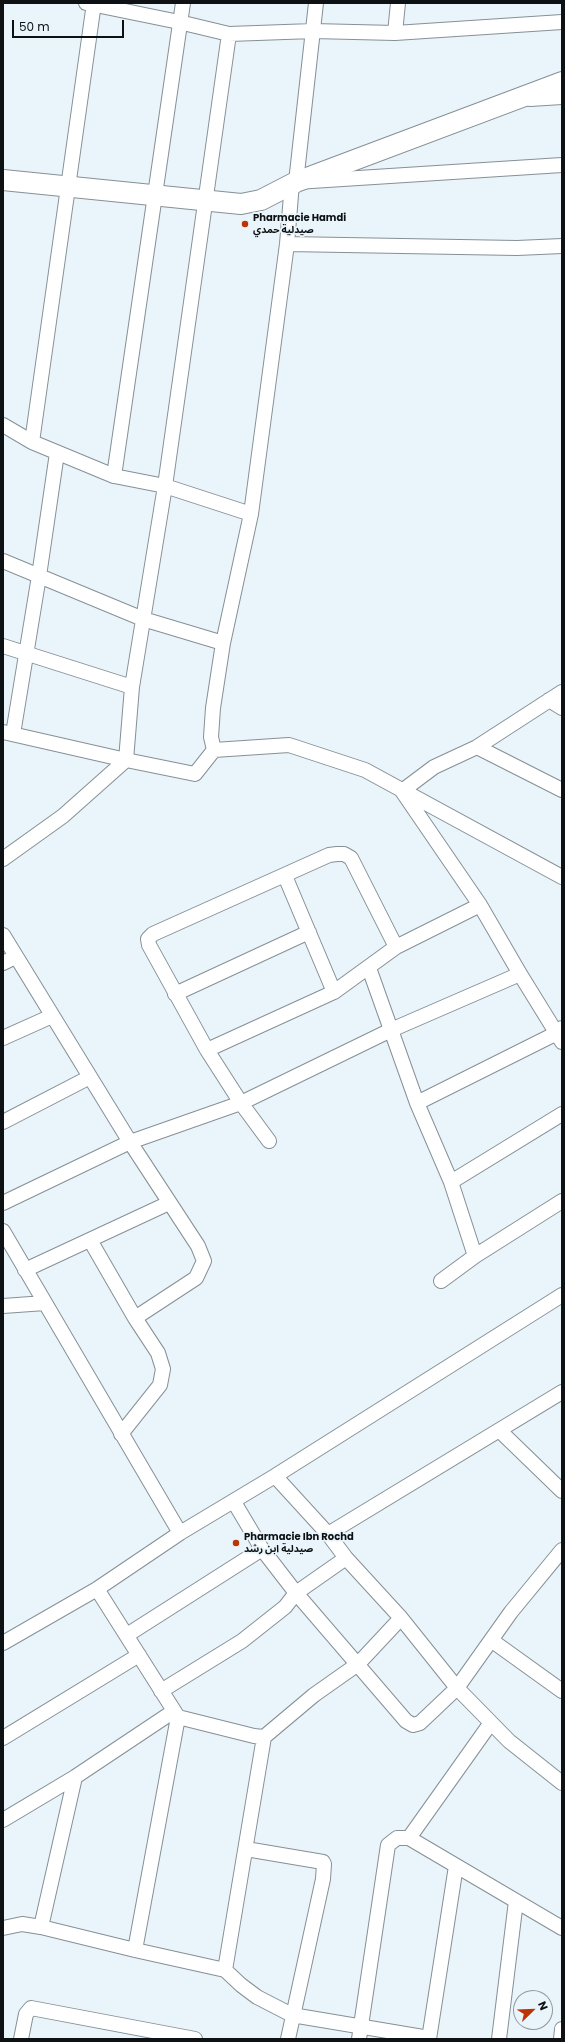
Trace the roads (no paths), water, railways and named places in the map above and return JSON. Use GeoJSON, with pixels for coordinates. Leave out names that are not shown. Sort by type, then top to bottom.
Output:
{"type":"FeatureCollection","features":[{"type":"Feature","properties":{"kind":"street"},"geometry":{"type":"LineString","coordinates":[[114,476],[182,3]]}},
{"type":"Feature","properties":{"kind":"street"},"geometry":{"type":"LineString","coordinates":[[214,750],[211,737],[213,715],[223,642],[251,514],[288,244],[316,3]]}},
{"type":"Feature","properties":{"kind":"street"},"geometry":{"type":"LineString","coordinates":[[395,33],[398,3]]}},
{"type":"Feature","properties":{"kind":"street"},"geometry":{"type":"LineString","coordinates":[[32,442],[91,4],[229,34],[313,31],[395,33],[562,22]]}},
{"type":"Feature","properties":{"kind":"street"},"geometry":{"type":"LineString","coordinates":[[3,859],[63,816],[126,760],[132,687],[165,486],[229,34]]}},
{"type":"Feature","properties":{"kind":"street"},"geometry":{"type":"LineString","coordinates":[[3,180],[67,185],[154,196],[241,204],[261,200],[294,183],[518,100],[562,82]]}},
{"type":"Feature","properties":{"kind":"street"},"geometry":{"type":"LineString","coordinates":[[518,100],[562,97]]}},
{"type":"Feature","properties":{"kind":"street"},"geometry":{"type":"LineString","coordinates":[[294,183],[562,165]]}},
{"type":"Feature","properties":{"kind":"street"},"geometry":{"type":"LineString","coordinates":[[288,244],[517,248],[562,246]]}},
{"type":"Feature","properties":{"kind":"street"},"geometry":{"type":"LineString","coordinates":[[3,425],[32,442],[114,476],[165,486],[251,514]]}},
{"type":"Feature","properties":{"kind":"street"},"geometry":{"type":"LineString","coordinates":[[57,453],[27,652],[8,733],[195,774],[214,750],[289,745],[365,770],[562,877]]}},
{"type":"Feature","properties":{"kind":"street"},"geometry":{"type":"LineString","coordinates":[[3,561],[143,619],[223,642]]}},
{"type":"Feature","properties":{"kind":"street"},"geometry":{"type":"LineString","coordinates":[[3,646],[27,652],[132,687]]}},
{"type":"Feature","properties":{"kind":"street"},"geometry":{"type":"LineString","coordinates":[[402,791],[434,767],[477,747],[562,692]]}},
{"type":"Feature","properties":{"kind":"street"},"geometry":{"type":"LineString","coordinates":[[548,700],[562,708]]}},
{"type":"Feature","properties":{"kind":"street"},"geometry":{"type":"LineString","coordinates":[[477,747],[562,790]]}},
{"type":"Feature","properties":{"kind":"street"},"geometry":{"type":"LineString","coordinates":[[402,791],[480,905],[520,974],[560,1034],[417,1103]]}},
{"type":"Feature","properties":{"kind":"street"},"geometry":{"type":"LineString","coordinates":[[269,1141],[241,1103],[207,1050],[149,946],[148,938],[153,934],[329,855],[344,854],[351,858],[396,947]]}},
{"type":"Feature","properties":{"kind":"street"},"geometry":{"type":"LineString","coordinates":[[285,876],[334,992]]}},
{"type":"Feature","properties":{"kind":"street"},"geometry":{"type":"LineString","coordinates":[[207,1050],[334,992],[396,947],[480,905]]}},
{"type":"Feature","properties":{"kind":"street"},"geometry":{"type":"LineString","coordinates":[[175,994],[309,932]]}},
{"type":"Feature","properties":{"kind":"street"},"geometry":{"type":"LineString","coordinates":[[3,936],[9,960],[52,1016],[130,1142],[198,1246],[204,1261],[196,1278],[134,1318]]}},
{"type":"Feature","properties":{"kind":"street"},"geometry":{"type":"LineString","coordinates":[[369,968],[417,1103],[451,1182],[476,1256]]}},
{"type":"Feature","properties":{"kind":"street"},"geometry":{"type":"LineString","coordinates":[[3,1203],[130,1142],[241,1103],[391,1030],[520,974]]}},
{"type":"Feature","properties":{"kind":"street"},"geometry":{"type":"LineString","coordinates":[[3,1038],[52,1016]]}},
{"type":"Feature","properties":{"kind":"street"},"geometry":{"type":"LineString","coordinates":[[3,1122],[90,1077]]}},
{"type":"Feature","properties":{"kind":"street"},"geometry":{"type":"LineString","coordinates":[[451,1182],[562,1114]]}},
{"type":"Feature","properties":{"kind":"street"},"geometry":{"type":"LineString","coordinates":[[441,1281],[476,1256],[562,1201]]}},
{"type":"Feature","properties":{"kind":"street"},"geometry":{"type":"LineString","coordinates":[[26,1270],[169,1203]]}},
{"type":"Feature","properties":{"kind":"street"},"geometry":{"type":"LineString","coordinates":[[4,1233],[180,1533]]}},
{"type":"Feature","properties":{"kind":"street"},"geometry":{"type":"LineString","coordinates":[[90,1240],[134,1318],[158,1353],[163,1369],[160,1385],[121,1434]]}},
{"type":"Feature","properties":{"kind":"street"},"geometry":{"type":"LineString","coordinates":[[3,1643],[97,1589],[180,1533],[276,1476],[562,1295]]}},
{"type":"Feature","properties":{"kind":"street"},"geometry":{"type":"LineString","coordinates":[[3,1306],[45,1303]]}},
{"type":"Feature","properties":{"kind":"street"},"geometry":{"type":"LineString","coordinates":[[328,1534],[562,1392]]}},
{"type":"Feature","properties":{"kind":"street"},"geometry":{"type":"LineString","coordinates":[[500,1431],[562,1491]]}},
{"type":"Feature","properties":{"kind":"street"},"geometry":{"type":"LineString","coordinates":[[276,1476],[328,1534],[346,1558],[401,1618],[457,1688],[490,1724],[562,1783]]}},
{"type":"Feature","properties":{"kind":"street"},"geometry":{"type":"LineString","coordinates":[[234,1502],[262,1549],[296,1593],[406,1721],[413,1725],[420,1723],[457,1688],[511,1612],[562,1550]]}},
{"type":"Feature","properties":{"kind":"street"},"geometry":{"type":"LineString","coordinates":[[127,1635],[262,1549]]}},
{"type":"Feature","properties":{"kind":"street"},"geometry":{"type":"LineString","coordinates":[[162,1690],[242,1641],[285,1606],[296,1593],[346,1558]]}},
{"type":"Feature","properties":{"kind":"street"},"geometry":{"type":"LineString","coordinates":[[97,1589],[176,1714],[135,1950]]}},
{"type":"Feature","properties":{"kind":"street"},"geometry":{"type":"LineString","coordinates":[[225,1970],[264,1737],[308,1700],[358,1664],[401,1618]]}},
{"type":"Feature","properties":{"kind":"street"},"geometry":{"type":"LineString","coordinates":[[491,1640],[562,1691]]}},
{"type":"Feature","properties":{"kind":"street"},"geometry":{"type":"LineString","coordinates":[[3,1738],[139,1655]]}},
{"type":"Feature","properties":{"kind":"street"},"geometry":{"type":"LineString","coordinates":[[3,1820],[176,1714],[240,1733],[264,1737]]}},
{"type":"Feature","properties":{"kind":"street"},"geometry":{"type":"LineString","coordinates":[[409,1838],[490,1724]]}},
{"type":"Feature","properties":{"kind":"street"},"geometry":{"type":"LineString","coordinates":[[41,1927],[75,1777]]}},
{"type":"Feature","properties":{"kind":"street"},"geometry":{"type":"LineString","coordinates":[[360,2033],[388,1845],[397,1838],[409,1838],[562,1928]]}},
{"type":"Feature","properties":{"kind":"street"},"geometry":{"type":"LineString","coordinates":[[246,1849],[323,1862],[324,1864],[323,1878],[288,2039]]}},
{"type":"Feature","properties":{"kind":"street"},"geometry":{"type":"LineString","coordinates":[[3,1928],[22,1924],[41,1927],[225,1970],[257,1997],[292,2015],[360,2033],[429,2039],[456,1866]]}},
{"type":"Feature","properties":{"kind":"street"},"geometry":{"type":"LineString","coordinates":[[499,2039],[516,1901]]}},
{"type":"Feature","properties":{"kind":"street"},"geometry":{"type":"LineString","coordinates":[[21,2039],[26,2014],[31,2008],[195,2039]]}},
{"type":"Feature","properties":{"kind":"street"},"geometry":{"type":"LineString","coordinates":[[560,2039],[562,2029]]}},
{"type":"Feature","properties":{"kind":"place","name":"Pharmacie Hamdi صيدلية حمدي"},"geometry":{"type":"Point","coordinates":[245,224]}},
{"type":"Feature","properties":{"kind":"place","name":"Pharmacie Ibn Rochd صيدلية ابن رشد"},"geometry":{"type":"Point","coordinates":[236,1543]}}]}
